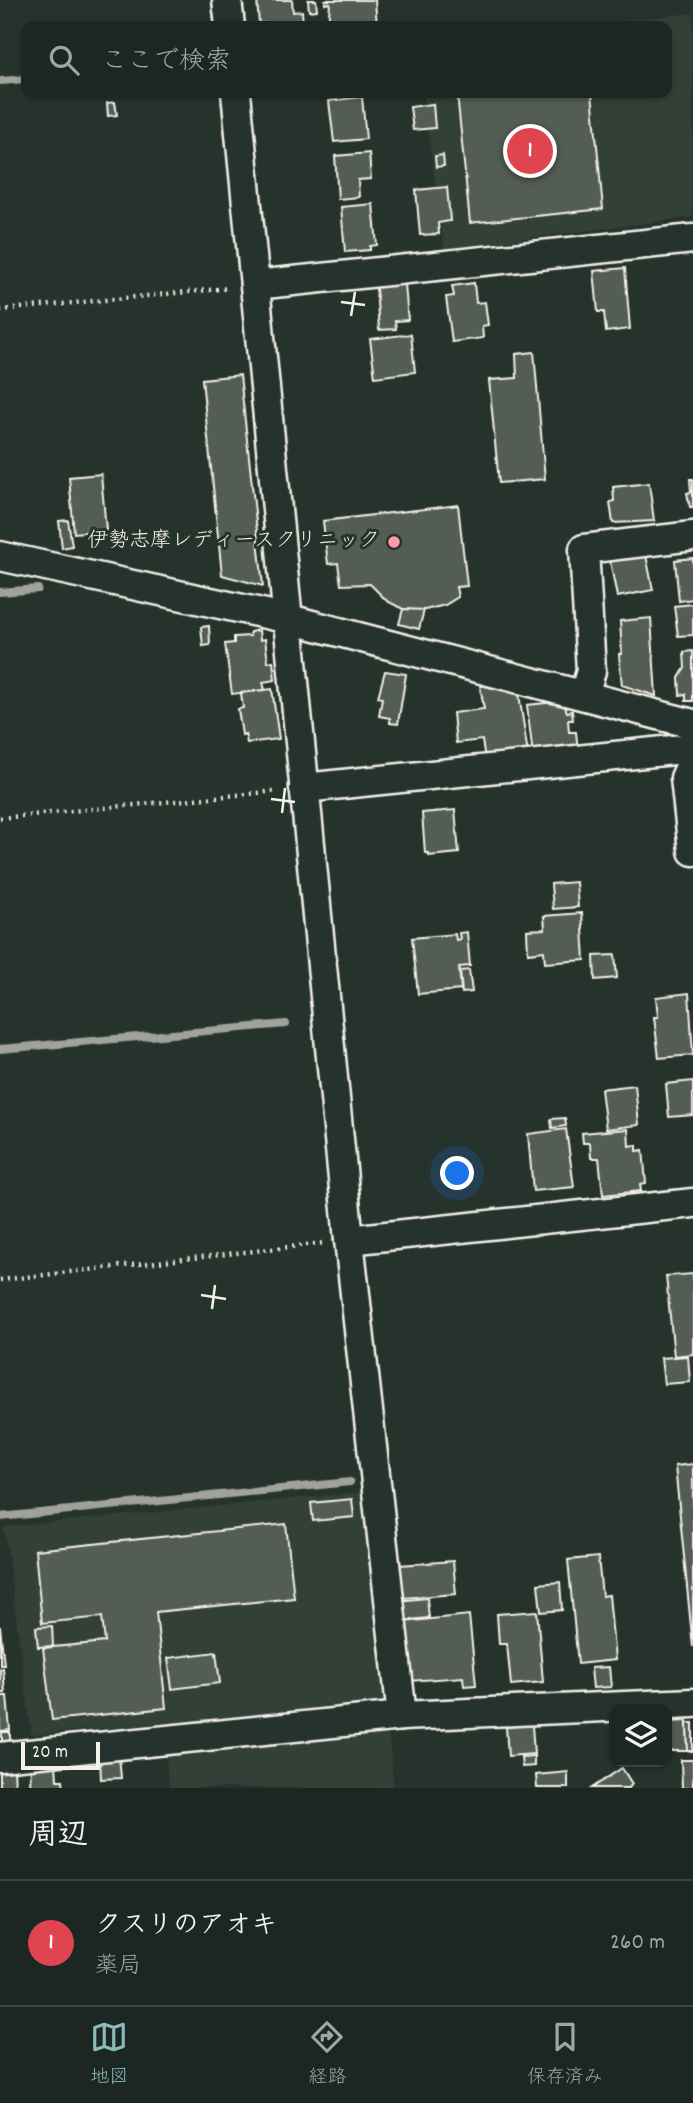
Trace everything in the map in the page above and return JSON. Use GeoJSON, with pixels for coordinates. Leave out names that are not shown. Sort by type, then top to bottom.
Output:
{"type":"FeatureCollection","features":[{"type":"Feature","properties":{"kind":"street"},"geometry":{"type":"LineString","coordinates":[[228,0],[230,21]]}},
{"type":"Feature","properties":{"kind":"street"},"geometry":{"type":"LineString","coordinates":[[236,98],[349,1240],[402,1716]]}},
{"type":"Feature","properties":{"kind":"street"},"geometry":{"type":"LineString","coordinates":[[255,285],[693,239]]}},
{"type":"Feature","properties":{"kind":"street"},"geometry":{"type":"LineString","coordinates":[[584,695],[591,671],[584,549],[693,536]]}},
{"type":"Feature","properties":{"kind":"street"},"geometry":{"type":"LineString","coordinates":[[0,556],[289,618],[693,724]]}},
{"type":"Feature","properties":{"kind":"street"},"geometry":{"type":"LineString","coordinates":[[304,788],[693,748]]}},
{"type":"Feature","properties":{"kind":"street"},"geometry":{"type":"LineString","coordinates":[[693,760],[685,778],[693,851]]}},
{"type":"Feature","properties":{"kind":"street"},"geometry":{"type":"LineString","coordinates":[[349,1240],[693,1203]]}},
{"type":"Feature","properties":{"kind":"street"},"geometry":{"type":"LineString","coordinates":[[0,1757],[402,1716],[693,1703]]}},
{"type":"Feature","properties":{"kind":"path"},"geometry":{"type":"LineString","coordinates":[[0,310],[255,285]]}},
{"type":"Feature","properties":{"kind":"path"},"geometry":{"type":"LineString","coordinates":[[0,818],[304,788]]}},
{"type":"Feature","properties":{"kind":"path"},"geometry":{"type":"LineString","coordinates":[[0,1280],[349,1240]]}},
{"type":"Feature","properties":{"kind":"shaded area"},"geometry":{"type":"Polygon","coordinates":[[[693,13],[693,217],[444,249],[424,98],[672,98],[672,21],[621,21],[693,13]]]}},
{"type":"Feature","properties":{"kind":"shaded area"},"geometry":{"type":"Polygon","coordinates":[[[363,1492],[394,1788],[169,1788],[162,1723],[32,1735],[4,1527],[363,1492]]]}},
{"type":"Feature","properties":{"kind":"building"},"geometry":{"type":"Polygon","coordinates":[[[257,0],[292,0],[293,12],[302,11],[303,21],[259,21],[257,0]]]}},
{"type":"Feature","properties":{"kind":"building"},"geometry":{"type":"Polygon","coordinates":[[[308,0],[316,0],[317,10],[309,11],[308,0]]]}},
{"type":"Feature","properties":{"kind":"building"},"geometry":{"type":"Polygon","coordinates":[[[325,0],[375,0],[377,21],[328,21],[330,3],[325,4],[325,0]]]}},
{"type":"Feature","properties":{"kind":"building"},"geometry":{"type":"Polygon","coordinates":[[[362,98],[366,139],[334,142],[329,101],[362,98]]]}},
{"type":"Feature","properties":{"kind":"building"},"geometry":{"type":"Polygon","coordinates":[[[458,98],[592,98],[603,209],[470,223],[458,98]]]}},
{"type":"Feature","properties":{"kind":"building"},"geometry":{"type":"Polygon","coordinates":[[[115,102],[117,115],[108,116],[107,103],[115,102]]]}},
{"type":"Feature","properties":{"kind":"building"},"geometry":{"type":"Polygon","coordinates":[[[433,104],[435,128],[413,130],[410,107],[433,104]]]}},
{"type":"Feature","properties":{"kind":"building"},"geometry":{"type":"Polygon","coordinates":[[[369,153],[371,179],[358,180],[359,197],[338,199],[335,156],[369,153]]]}},
{"type":"Feature","properties":{"kind":"building"},"geometry":{"type":"Polygon","coordinates":[[[443,155],[444,166],[436,167],[435,156],[443,155]]]}},
{"type":"Feature","properties":{"kind":"building"},"geometry":{"type":"Polygon","coordinates":[[[447,187],[450,221],[438,223],[439,234],[420,235],[416,190],[447,187]]]}},
{"type":"Feature","properties":{"kind":"building"},"geometry":{"type":"Polygon","coordinates":[[[373,204],[377,245],[370,246],[370,250],[345,252],[341,207],[373,204]]]}},
{"type":"Feature","properties":{"kind":"building"},"geometry":{"type":"Polygon","coordinates":[[[625,268],[630,329],[606,332],[604,312],[598,312],[594,271],[625,268]]]}},
{"type":"Feature","properties":{"kind":"building"},"geometry":{"type":"Polygon","coordinates":[[[474,283],[476,303],[485,302],[488,325],[482,326],[483,338],[452,342],[446,297],[454,296],[452,286],[474,283]]]}},
{"type":"Feature","properties":{"kind":"building"},"geometry":{"type":"Polygon","coordinates":[[[405,284],[408,320],[395,321],[396,329],[379,330],[376,287],[405,284]]]}},
{"type":"Feature","properties":{"kind":"building"},"geometry":{"type":"Polygon","coordinates":[[[411,334],[415,372],[375,377],[370,339],[411,334]]]}},
{"type":"Feature","properties":{"kind":"building"},"geometry":{"type":"Polygon","coordinates":[[[534,352],[545,479],[499,483],[489,380],[517,378],[516,354],[534,352]]]}},
{"type":"Feature","properties":{"kind":"building"},"geometry":{"type":"Polygon","coordinates":[[[240,375],[263,586],[222,575],[202,379],[240,375]]]}},
{"type":"Feature","properties":{"kind":"building"},"geometry":{"type":"Polygon","coordinates":[[[101,474],[106,530],[74,533],[69,477],[101,474]]]}},
{"type":"Feature","properties":{"kind":"building"},"geometry":{"type":"Polygon","coordinates":[[[690,479],[693,479],[693,507],[690,507],[687,493],[691,492],[690,479]]]}},
{"type":"Feature","properties":{"kind":"building"},"geometry":{"type":"Polygon","coordinates":[[[649,483],[654,521],[613,523],[610,502],[614,501],[613,487],[649,483]]]}},
{"type":"Feature","properties":{"kind":"building","name":"伊勢志摩レディースクリニック"},"geometry":{"type":"Polygon","coordinates":[[[458,505],[467,586],[456,587],[458,597],[445,605],[421,611],[403,609],[387,601],[370,584],[341,585],[338,563],[328,564],[323,521],[458,505]]]}},
{"type":"Feature","properties":{"kind":"building"},"geometry":{"type":"Polygon","coordinates":[[[68,520],[72,546],[62,548],[59,521],[68,520]]]}},
{"type":"Feature","properties":{"kind":"building"},"geometry":{"type":"Polygon","coordinates":[[[646,555],[653,590],[617,597],[610,561],[646,555]]]}},
{"type":"Feature","properties":{"kind":"building"},"geometry":{"type":"Polygon","coordinates":[[[693,558],[693,599],[679,601],[675,560],[693,558]]]}},
{"type":"Feature","properties":{"kind":"building"},"geometry":{"type":"Polygon","coordinates":[[[693,604],[693,635],[678,636],[674,606],[693,604]]]}},
{"type":"Feature","properties":{"kind":"building"},"geometry":{"type":"Polygon","coordinates":[[[403,609],[424,610],[419,629],[399,624],[403,609]]]}},
{"type":"Feature","properties":{"kind":"building"},"geometry":{"type":"Polygon","coordinates":[[[651,618],[656,696],[622,685],[619,654],[622,654],[620,621],[651,618]]]}},
{"type":"Feature","properties":{"kind":"building"},"geometry":{"type":"Polygon","coordinates":[[[209,626],[210,645],[203,646],[201,627],[209,626]]]}},
{"type":"Feature","properties":{"kind":"building"},"geometry":{"type":"Polygon","coordinates":[[[259,630],[260,640],[265,639],[268,662],[273,661],[275,680],[263,682],[265,690],[232,694],[225,644],[234,643],[234,637],[250,636],[250,632],[259,630]]]}},
{"type":"Feature","properties":{"kind":"building"},"geometry":{"type":"Polygon","coordinates":[[[693,651],[693,701],[686,701],[686,694],[680,695],[679,678],[685,668],[684,652],[693,651]]]}},
{"type":"Feature","properties":{"kind":"building"},"geometry":{"type":"Polygon","coordinates":[[[385,671],[406,674],[398,724],[390,723],[390,718],[379,716],[382,698],[378,697],[385,671]]]}},
{"type":"Feature","properties":{"kind":"building"},"geometry":{"type":"Polygon","coordinates":[[[480,685],[519,694],[528,754],[485,759],[482,740],[456,743],[453,713],[484,709],[480,685]]]}},
{"type":"Feature","properties":{"kind":"building"},"geometry":{"type":"Polygon","coordinates":[[[272,689],[279,739],[247,743],[245,734],[242,735],[238,709],[243,708],[241,693],[272,689]]]}},
{"type":"Feature","properties":{"kind":"building"},"geometry":{"type":"Polygon","coordinates":[[[556,702],[564,704],[567,712],[572,711],[573,720],[568,720],[569,732],[576,732],[578,751],[533,755],[527,705],[556,702]]]}},
{"type":"Feature","properties":{"kind":"building"},"geometry":{"type":"Polygon","coordinates":[[[455,810],[459,853],[429,856],[429,853],[425,853],[422,813],[455,810]]]}},
{"type":"Feature","properties":{"kind":"building"},"geometry":{"type":"Polygon","coordinates":[[[576,882],[578,907],[553,909],[551,884],[576,882]]]}},
{"type":"Feature","properties":{"kind":"building"},"geometry":{"type":"Polygon","coordinates":[[[582,913],[585,960],[545,963],[544,951],[528,953],[527,930],[545,929],[544,916],[582,913]]]}},
{"type":"Feature","properties":{"kind":"building"},"geometry":{"type":"Polygon","coordinates":[[[467,932],[470,966],[459,967],[461,990],[418,994],[412,938],[455,934],[456,940],[460,939],[459,933],[467,932]]]}},
{"type":"Feature","properties":{"kind":"building"},"geometry":{"type":"Polygon","coordinates":[[[615,955],[617,978],[595,980],[594,956],[615,955]]]}},
{"type":"Feature","properties":{"kind":"building"},"geometry":{"type":"Polygon","coordinates":[[[469,970],[472,992],[462,993],[460,971],[469,970]]]}},
{"type":"Feature","properties":{"kind":"building"},"geometry":{"type":"Polygon","coordinates":[[[689,993],[693,1055],[659,1058],[654,1017],[658,1017],[656,997],[689,993]]]}},
{"type":"Feature","properties":{"kind":"building"},"geometry":{"type":"Polygon","coordinates":[[[693,1081],[693,1115],[669,1117],[666,1084],[693,1081]]]}},
{"type":"Feature","properties":{"kind":"building"},"geometry":{"type":"Polygon","coordinates":[[[635,1085],[639,1125],[606,1129],[601,1089],[635,1085]]]}},
{"type":"Feature","properties":{"kind":"building"},"geometry":{"type":"Polygon","coordinates":[[[565,1118],[566,1126],[552,1128],[551,1119],[565,1118]]]}},
{"type":"Feature","properties":{"kind":"building"},"geometry":{"type":"Polygon","coordinates":[[[566,1129],[574,1187],[533,1191],[528,1134],[566,1129]]]}},
{"type":"Feature","properties":{"kind":"building"},"geometry":{"type":"Polygon","coordinates":[[[628,1129],[629,1146],[637,1145],[637,1151],[643,1150],[646,1183],[640,1184],[641,1191],[603,1195],[599,1158],[591,1158],[590,1143],[583,1143],[582,1133],[628,1129]]]}},
{"type":"Feature","properties":{"kind":"building"},"geometry":{"type":"Polygon","coordinates":[[[693,1274],[693,1354],[674,1356],[666,1276],[693,1274]]]}},
{"type":"Feature","properties":{"kind":"building"},"geometry":{"type":"Polygon","coordinates":[[[688,1356],[690,1382],[664,1384],[661,1358],[688,1356]]]}},
{"type":"Feature","properties":{"kind":"building"},"geometry":{"type":"Polygon","coordinates":[[[693,1464],[693,1647],[675,1466],[693,1464]]]}},
{"type":"Feature","properties":{"kind":"building"},"geometry":{"type":"Polygon","coordinates":[[[352,1499],[354,1517],[313,1521],[311,1503],[352,1499]]]}},
{"type":"Feature","properties":{"kind":"building"},"geometry":{"type":"Polygon","coordinates":[[[286,1524],[294,1598],[156,1612],[166,1708],[52,1720],[43,1648],[105,1642],[102,1617],[42,1623],[35,1550],[286,1524]]]}},
{"type":"Feature","properties":{"kind":"building"},"geometry":{"type":"Polygon","coordinates":[[[598,1557],[602,1596],[609,1595],[615,1660],[578,1664],[568,1560],[598,1557]]]}},
{"type":"Feature","properties":{"kind":"building"},"geometry":{"type":"Polygon","coordinates":[[[453,1561],[456,1594],[403,1598],[400,1565],[453,1561]]]}},
{"type":"Feature","properties":{"kind":"building"},"geometry":{"type":"Polygon","coordinates":[[[560,1582],[562,1610],[541,1612],[538,1584],[560,1582]]]}},
{"type":"Feature","properties":{"kind":"building"},"geometry":{"type":"Polygon","coordinates":[[[427,1598],[429,1618],[399,1621],[397,1601],[427,1598]]]}},
{"type":"Feature","properties":{"kind":"building"},"geometry":{"type":"Polygon","coordinates":[[[537,1611],[543,1682],[511,1685],[507,1644],[499,1644],[497,1614],[537,1611]]]}},
{"type":"Feature","properties":{"kind":"building"},"geometry":{"type":"Polygon","coordinates":[[[469,1615],[476,1685],[464,1686],[463,1677],[409,1681],[403,1622],[469,1615]]]}},
{"type":"Feature","properties":{"kind":"building"},"geometry":{"type":"Polygon","coordinates":[[[0,1626],[4,1665],[0,1665],[0,1626]]]}},
{"type":"Feature","properties":{"kind":"building"},"geometry":{"type":"Polygon","coordinates":[[[52,1626],[53,1646],[38,1647],[36,1627],[52,1626]]]}},
{"type":"Feature","properties":{"kind":"building"},"geometry":{"type":"Polygon","coordinates":[[[216,1652],[220,1683],[172,1689],[168,1658],[216,1652]]]}},
{"type":"Feature","properties":{"kind":"building"},"geometry":{"type":"Polygon","coordinates":[[[609,1667],[611,1687],[593,1688],[591,1668],[609,1667]]]}},
{"type":"Feature","properties":{"kind":"building"},"geometry":{"type":"Polygon","coordinates":[[[3,1668],[5,1693],[0,1693],[0,1669],[3,1668]]]}},
{"type":"Feature","properties":{"kind":"building"},"geometry":{"type":"Polygon","coordinates":[[[0,1696],[7,1696],[10,1730],[0,1731],[0,1696]]]}},
{"type":"Feature","properties":{"kind":"building"},"geometry":{"type":"Polygon","coordinates":[[[687,1721],[688,1751],[672,1751],[672,1722],[687,1721]]]}},
{"type":"Feature","properties":{"kind":"building"},"geometry":{"type":"Polygon","coordinates":[[[687,1723],[693,1723],[693,1751],[688,1751],[687,1723]]]}},
{"type":"Feature","properties":{"kind":"building"},"geometry":{"type":"Polygon","coordinates":[[[532,1725],[534,1754],[508,1756],[506,1727],[532,1725]]]}},
{"type":"Feature","properties":{"kind":"building"},"geometry":{"type":"Polygon","coordinates":[[[2,1732],[10,1732],[10,1742],[2,1743],[2,1732]]]}},
{"type":"Feature","properties":{"kind":"building"},"geometry":{"type":"Polygon","coordinates":[[[119,1756],[121,1778],[101,1779],[100,1757],[119,1756]]]}},
{"type":"Feature","properties":{"kind":"building"},"geometry":{"type":"Polygon","coordinates":[[[534,1756],[534,1766],[522,1767],[521,1757],[534,1756]]]}},
{"type":"Feature","properties":{"kind":"building"},"geometry":{"type":"Polygon","coordinates":[[[681,1760],[693,1760],[693,1788],[682,1788],[681,1760]]]}},
{"type":"Feature","properties":{"kind":"building"},"geometry":{"type":"Polygon","coordinates":[[[56,1764],[57,1780],[63,1780],[64,1788],[30,1788],[31,1767],[56,1764]]]}},
{"type":"Feature","properties":{"kind":"building"},"geometry":{"type":"Polygon","coordinates":[[[14,1768],[15,1788],[0,1788],[0,1769],[14,1768]]]}},
{"type":"Feature","properties":{"kind":"building"},"geometry":{"type":"Polygon","coordinates":[[[622,1768],[632,1784],[629,1788],[592,1788],[622,1768]]]}},
{"type":"Feature","properties":{"kind":"building"},"geometry":{"type":"Polygon","coordinates":[[[568,1772],[568,1788],[537,1788],[536,1775],[568,1772]]]}},
{"type":"Feature","properties":{"kind":"waterway"},"geometry":{"type":"LineString","coordinates":[[0,81],[21,79]]}},
{"type":"Feature","properties":{"kind":"waterway"},"geometry":{"type":"LineString","coordinates":[[0,592],[38,589]]}},
{"type":"Feature","properties":{"kind":"waterway"},"geometry":{"type":"LineString","coordinates":[[0,1049],[286,1024]]}},
{"type":"Feature","properties":{"kind":"waterway"},"geometry":{"type":"LineString","coordinates":[[0,1517],[350,1482]]}},
{"type":"Feature","properties":{"kind":"place","name":"クスリのアオキ"},"geometry":{"type":"Point","coordinates":[530,151]}},
{"type":"Feature","properties":{"kind":"place","name":"伊勢志摩レディースクリニック"},"geometry":{"type":"Point","coordinates":[394,542]}}]}
